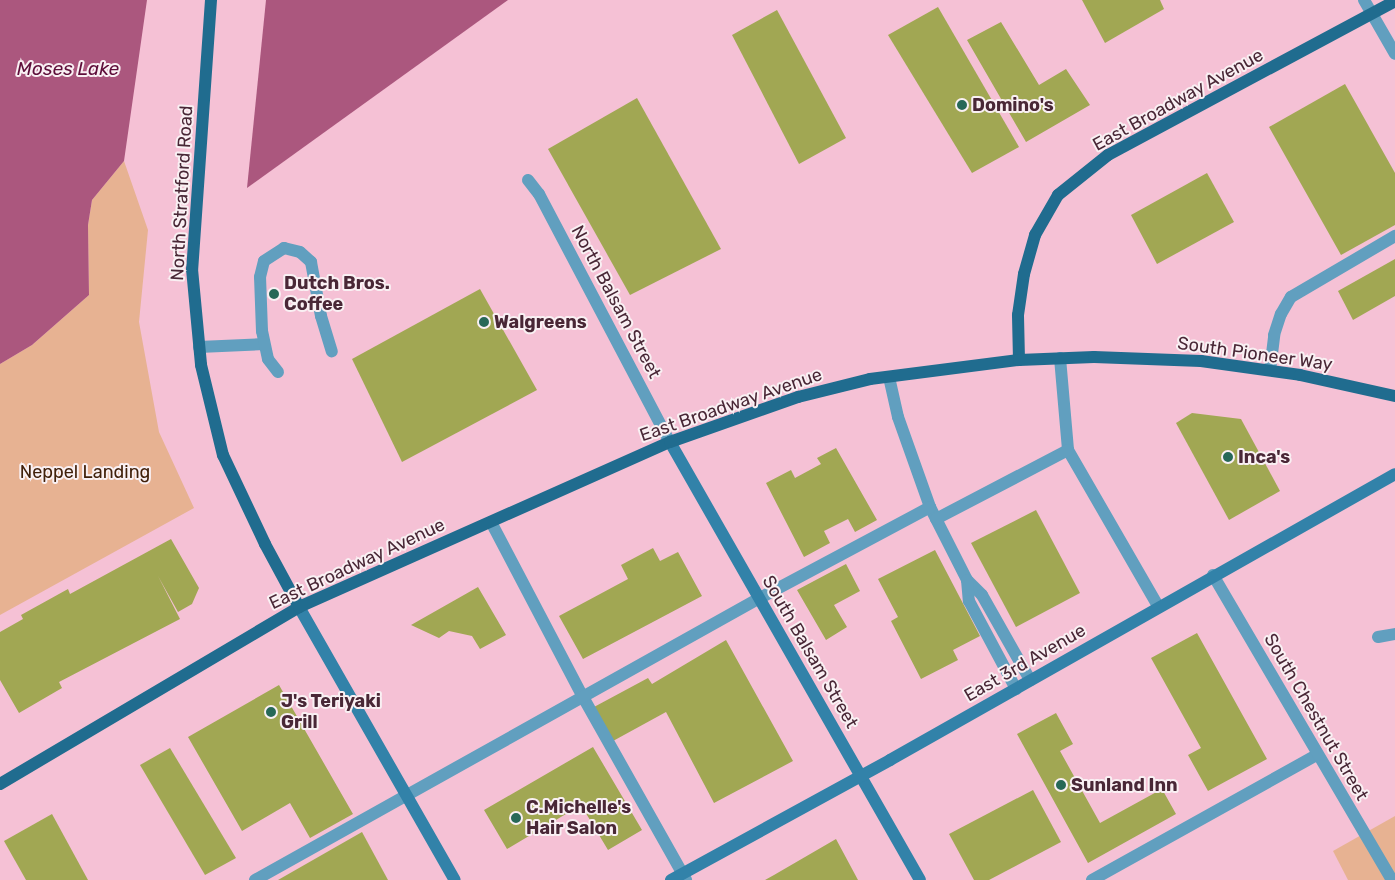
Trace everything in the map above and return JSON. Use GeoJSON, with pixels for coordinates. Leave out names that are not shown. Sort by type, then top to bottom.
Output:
{"type":"FeatureCollection","features":[{"type":"Feature","properties":{"kind":"main road","name":"North Stratford Road"},"geometry":{"type":"LineString","coordinates":[[211,0],[192,269],[201,365],[223,455],[265,544],[299,607]]}},
{"type":"Feature","properties":{"kind":"main road","name":"East Broadway Avenue"},"geometry":{"type":"LineString","coordinates":[[0,784],[299,607],[670,442],[798,396],[870,379],[1019,360],[1018,315],[1024,274],[1035,235],[1058,196],[1108,156],[1395,1]]}},
{"type":"Feature","properties":{"kind":"main road","name":"South Pioneer Way"},"geometry":{"type":"LineString","coordinates":[[1019,360],[1060,358],[1201,361],[1270,370],[1395,396]]}},
{"type":"Feature","properties":{"kind":"main road","name":"South Balsam Street"},"geometry":{"type":"LineString","coordinates":[[670,442],[920,880]]}},
{"type":"Feature","properties":{"kind":"main road","name":"East 3rd Avenue"},"geometry":{"type":"LineString","coordinates":[[680,878],[1016,689],[1158,606],[1395,474]]}},
{"type":"Feature","properties":{"kind":"main road"},"geometry":{"type":"LineString","coordinates":[[299,607],[455,880]]}},
{"type":"Feature","properties":{"kind":"street"},"geometry":{"type":"LineString","coordinates":[[1364,0],[1395,54]]}},
{"type":"Feature","properties":{"kind":"street","name":"North Balsam Street"},"geometry":{"type":"LineString","coordinates":[[528,180],[539,194],[670,442]]}},
{"type":"Feature","properties":{"kind":"street"},"geometry":{"type":"LineString","coordinates":[[1270,370],[1274,335],[1280,314],[1291,296],[1395,236]]}},
{"type":"Feature","properties":{"kind":"street"},"geometry":{"type":"LineString","coordinates":[[278,372],[268,359],[264,344],[260,277],[264,261],[284,248],[300,252],[311,262],[321,316],[332,351]]}},
{"type":"Feature","properties":{"kind":"street"},"geometry":{"type":"LineString","coordinates":[[200,347],[264,344]]}},
{"type":"Feature","properties":{"kind":"street"},"geometry":{"type":"LineString","coordinates":[[1060,358],[1068,450],[1158,606]]}},
{"type":"Feature","properties":{"kind":"street"},"geometry":{"type":"LineString","coordinates":[[889,377],[898,418],[936,520],[967,580],[982,595],[1030,680]]}},
{"type":"Feature","properties":{"kind":"street"},"geometry":{"type":"LineString","coordinates":[[936,520],[1068,450]]}},
{"type":"Feature","properties":{"kind":"street"},"geometry":{"type":"LineString","coordinates":[[254,880],[758,599],[930,507]]}},
{"type":"Feature","properties":{"kind":"street"},"geometry":{"type":"LineString","coordinates":[[491,522],[680,878]]}},
{"type":"Feature","properties":{"kind":"street","name":"South Chestnut Street"},"geometry":{"type":"LineString","coordinates":[[1213,575],[1318,755],[1392,875]]}},
{"type":"Feature","properties":{"kind":"street"},"geometry":{"type":"LineString","coordinates":[[967,580],[969,601],[1016,689]]}},
{"type":"Feature","properties":{"kind":"street"},"geometry":{"type":"LineString","coordinates":[[1378,637],[1395,634]]}},
{"type":"Feature","properties":{"kind":"street"},"geometry":{"type":"LineString","coordinates":[[1092,880],[1318,755]]}},
{"type":"Feature","properties":{"kind":"green space","name":"Neppel Landing"},"geometry":{"type":"Polygon","coordinates":[[[124,161],[148,230],[139,322],[159,432],[194,508],[0,615],[0,364],[32,345],[89,295],[88,225],[92,200],[124,161]]]}},
{"type":"Feature","properties":{"kind":"green space"},"geometry":{"type":"Polygon","coordinates":[[[1395,816],[1395,880],[1348,880],[1333,851],[1395,816]]]}},
{"type":"Feature","properties":{"kind":"water","name":"Moses Lake"},"geometry":{"type":"Polygon","coordinates":[[[0,0],[147,0],[124,161],[92,200],[88,225],[89,295],[32,345],[0,364],[0,0]]]}},
{"type":"Feature","properties":{"kind":"water"},"geometry":{"type":"Polygon","coordinates":[[[266,0],[508,0],[247,188],[266,0]]]}},
{"type":"Feature","properties":{"kind":"building"},"geometry":{"type":"Polygon","coordinates":[[[1082,0],[1160,0],[1164,9],[1105,43],[1082,0]]]}},
{"type":"Feature","properties":{"kind":"building"},"geometry":{"type":"Polygon","coordinates":[[[938,7],[1019,147],[972,173],[888,35],[938,7]]]}},
{"type":"Feature","properties":{"kind":"building"},"geometry":{"type":"Polygon","coordinates":[[[777,10],[846,138],[799,164],[732,35],[777,10]]]}},
{"type":"Feature","properties":{"kind":"building"},"geometry":{"type":"Polygon","coordinates":[[[1001,22],[1039,85],[1066,69],[1090,105],[1026,142],[967,40],[1001,22]]]}},
{"type":"Feature","properties":{"kind":"building"},"geometry":{"type":"Polygon","coordinates":[[[1345,84],[1395,173],[1395,225],[1341,255],[1269,127],[1345,84]]]}},
{"type":"Feature","properties":{"kind":"building"},"geometry":{"type":"Polygon","coordinates":[[[637,98],[721,249],[630,295],[548,149],[637,98]]]}},
{"type":"Feature","properties":{"kind":"building"},"geometry":{"type":"Polygon","coordinates":[[[1207,173],[1234,222],[1157,264],[1131,215],[1207,173]]]}},
{"type":"Feature","properties":{"kind":"building"},"geometry":{"type":"Polygon","coordinates":[[[1395,259],[1395,296],[1353,320],[1338,291],[1395,259]]]}},
{"type":"Feature","properties":{"kind":"building","name":"Walgreens"},"geometry":{"type":"Polygon","coordinates":[[[480,289],[537,390],[402,462],[352,359],[480,289]]]}},
{"type":"Feature","properties":{"kind":"building","name":"Inca's"},"geometry":{"type":"Polygon","coordinates":[[[1192,413],[1241,419],[1280,491],[1229,520],[1176,423],[1192,413]]]}},
{"type":"Feature","properties":{"kind":"building"},"geometry":{"type":"Polygon","coordinates":[[[836,448],[877,520],[855,532],[848,519],[824,531],[830,543],[804,557],[766,483],[791,470],[795,478],[821,464],[817,458],[836,448]]]}},
{"type":"Feature","properties":{"kind":"building"},"geometry":{"type":"Polygon","coordinates":[[[1036,510],[1080,593],[1016,627],[971,543],[1036,510]]]}},
{"type":"Feature","properties":{"kind":"building"},"geometry":{"type":"Polygon","coordinates":[[[171,539],[199,588],[192,604],[178,612],[158,576],[180,619],[59,682],[62,688],[19,713],[0,680],[0,632],[23,619],[21,615],[68,589],[70,594],[171,539]]]}},
{"type":"Feature","properties":{"kind":"building"},"geometry":{"type":"Polygon","coordinates":[[[653,548],[660,561],[678,552],[702,596],[583,659],[559,616],[628,579],[621,565],[653,548]]]}},
{"type":"Feature","properties":{"kind":"building"},"geometry":{"type":"Polygon","coordinates":[[[935,550],[980,636],[953,650],[958,660],[921,679],[891,621],[898,617],[878,579],[935,550]]]}},
{"type":"Feature","properties":{"kind":"building"},"geometry":{"type":"Polygon","coordinates":[[[846,564],[860,591],[834,605],[847,627],[826,640],[797,590],[846,564]]]}},
{"type":"Feature","properties":{"kind":"building"},"geometry":{"type":"Polygon","coordinates":[[[478,587],[506,635],[480,649],[472,636],[449,631],[439,638],[411,625],[478,587]]]}},
{"type":"Feature","properties":{"kind":"building"},"geometry":{"type":"Polygon","coordinates":[[[1197,633],[1267,759],[1208,791],[1188,755],[1201,748],[1151,658],[1197,633]]]}},
{"type":"Feature","properties":{"kind":"building"},"geometry":{"type":"Polygon","coordinates":[[[726,640],[793,761],[714,803],[666,712],[613,741],[594,707],[648,678],[652,684],[726,640]]]}},
{"type":"Feature","properties":{"kind":"building"},"geometry":{"type":"Polygon","coordinates":[[[279,685],[353,814],[310,838],[290,803],[242,831],[188,737],[279,685]]]}},
{"type":"Feature","properties":{"kind":"building"},"geometry":{"type":"Polygon","coordinates":[[[1056,713],[1073,744],[1060,751],[1100,823],[1162,789],[1176,814],[1088,863],[1017,734],[1056,713]]]}},
{"type":"Feature","properties":{"kind":"building"},"geometry":{"type":"Polygon","coordinates":[[[593,747],[642,830],[608,850],[581,805],[507,849],[484,810],[593,747]]]}},
{"type":"Feature","properties":{"kind":"building"},"geometry":{"type":"Polygon","coordinates":[[[170,748],[236,858],[205,875],[140,765],[170,748]]]}},
{"type":"Feature","properties":{"kind":"building"},"geometry":{"type":"Polygon","coordinates":[[[1033,790],[1061,842],[989,880],[974,880],[949,834],[1033,790]]]}},
{"type":"Feature","properties":{"kind":"building"},"geometry":{"type":"Polygon","coordinates":[[[52,814],[88,880],[26,880],[4,841],[52,814]]]}},
{"type":"Feature","properties":{"kind":"building"},"geometry":{"type":"Polygon","coordinates":[[[362,832],[388,880],[278,880],[362,832]]]}},
{"type":"Feature","properties":{"kind":"building"},"geometry":{"type":"Polygon","coordinates":[[[836,839],[858,880],[765,880],[774,875],[836,839]]]}},
{"type":"Feature","properties":{"kind":"place","name":"Domino's"},"geometry":{"type":"Point","coordinates":[962,105]}},
{"type":"Feature","properties":{"kind":"place","name":"Dutch Bros. Coffee"},"geometry":{"type":"Point","coordinates":[274,294]}},
{"type":"Feature","properties":{"kind":"place","name":"Walgreens"},"geometry":{"type":"Point","coordinates":[484,322]}},
{"type":"Feature","properties":{"kind":"place","name":"Inca's"},"geometry":{"type":"Point","coordinates":[1228,457]}},
{"type":"Feature","properties":{"kind":"place","name":"J's Teriyaki Grill"},"geometry":{"type":"Point","coordinates":[271,712]}},
{"type":"Feature","properties":{"kind":"place","name":"Sunland Inn"},"geometry":{"type":"Point","coordinates":[1061,785]}},
{"type":"Feature","properties":{"kind":"place","name":"C.Michelle's Hair Salon"},"geometry":{"type":"Point","coordinates":[516,818]}}]}
